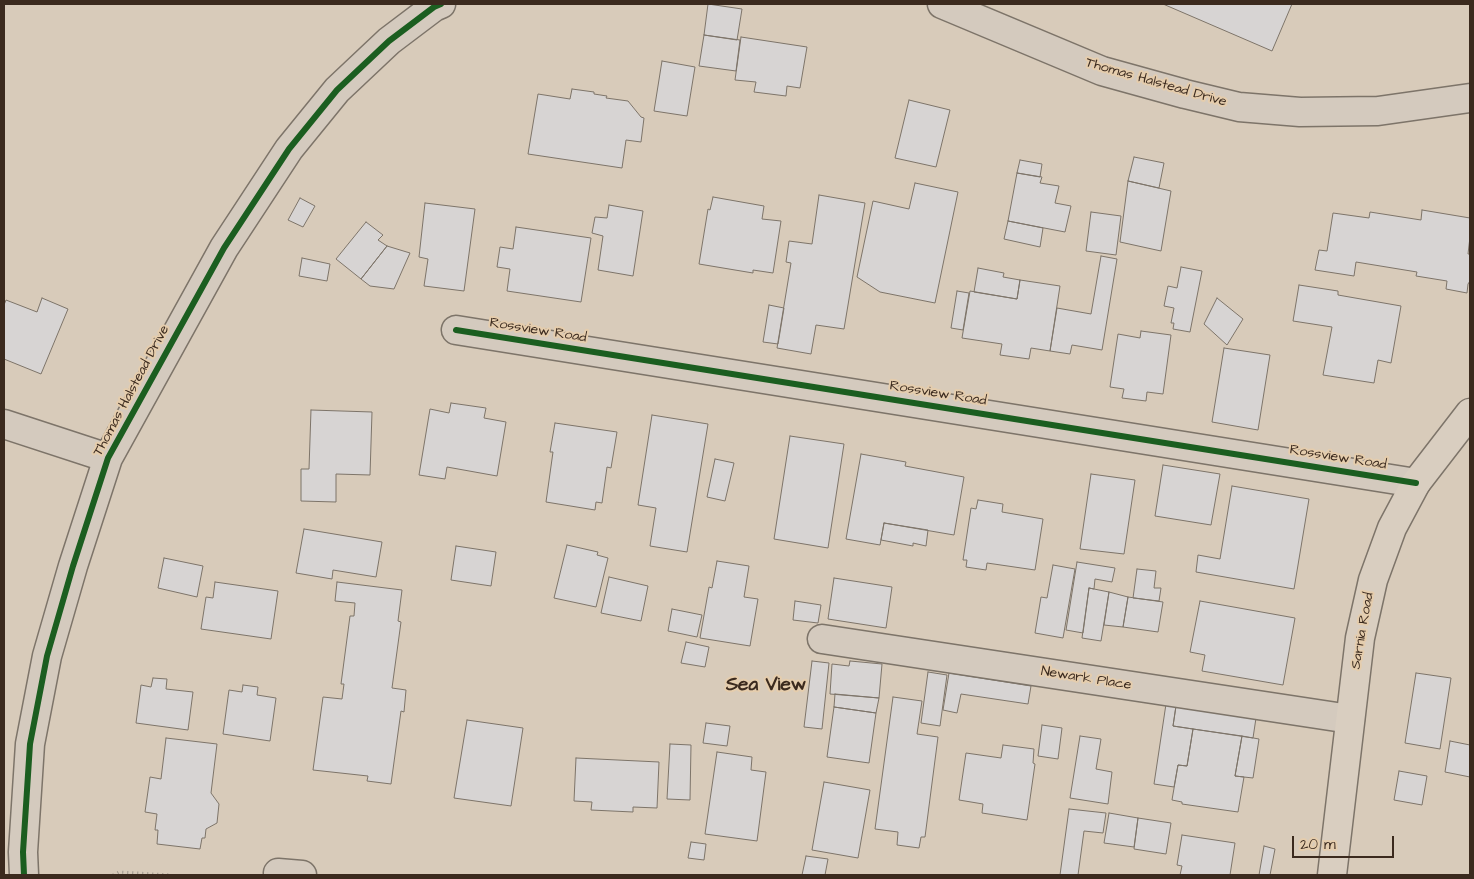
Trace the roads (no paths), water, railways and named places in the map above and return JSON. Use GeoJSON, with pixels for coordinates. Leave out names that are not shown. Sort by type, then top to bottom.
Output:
{"type":"FeatureCollection","features":[{"type":"Feature","properties":{"kind":"main road","name":"Sarnia Road"},"geometry":{"type":"LineString","coordinates":[[1332,875],[1360,638],[1373,580],[1392,528],[1416,483],[1470,413]]}},
{"type":"Feature","properties":{"kind":"street","name":"Thomas Halstead Drive"},"geometry":{"type":"LineString","coordinates":[[24,875],[22,852],[30,744],[47,656],[73,566],[108,458],[224,248],[289,149],[337,90],[389,41],[434,7],[441,4]]}},
{"type":"Feature","properties":{"kind":"street","name":"Thomas Halstead Drive"},"geometry":{"type":"LineString","coordinates":[[942,4],[1102,71],[1239,107],[1300,112],[1378,111],[1470,98]]}},
{"type":"Feature","properties":{"kind":"street","name":"Rossview Road"},"geometry":{"type":"LineString","coordinates":[[456,330],[1416,483]]}},
{"type":"Feature","properties":{"kind":"street"},"geometry":{"type":"LineString","coordinates":[[4,424],[108,458]]}},
{"type":"Feature","properties":{"kind":"street","name":"Newark Place"},"geometry":{"type":"LineString","coordinates":[[822,639],[1350,719]]}},
{"type":"Feature","properties":{"kind":"district","name":"Sea View"},"geometry":{"type":"Point","coordinates":[766,686]}}]}
